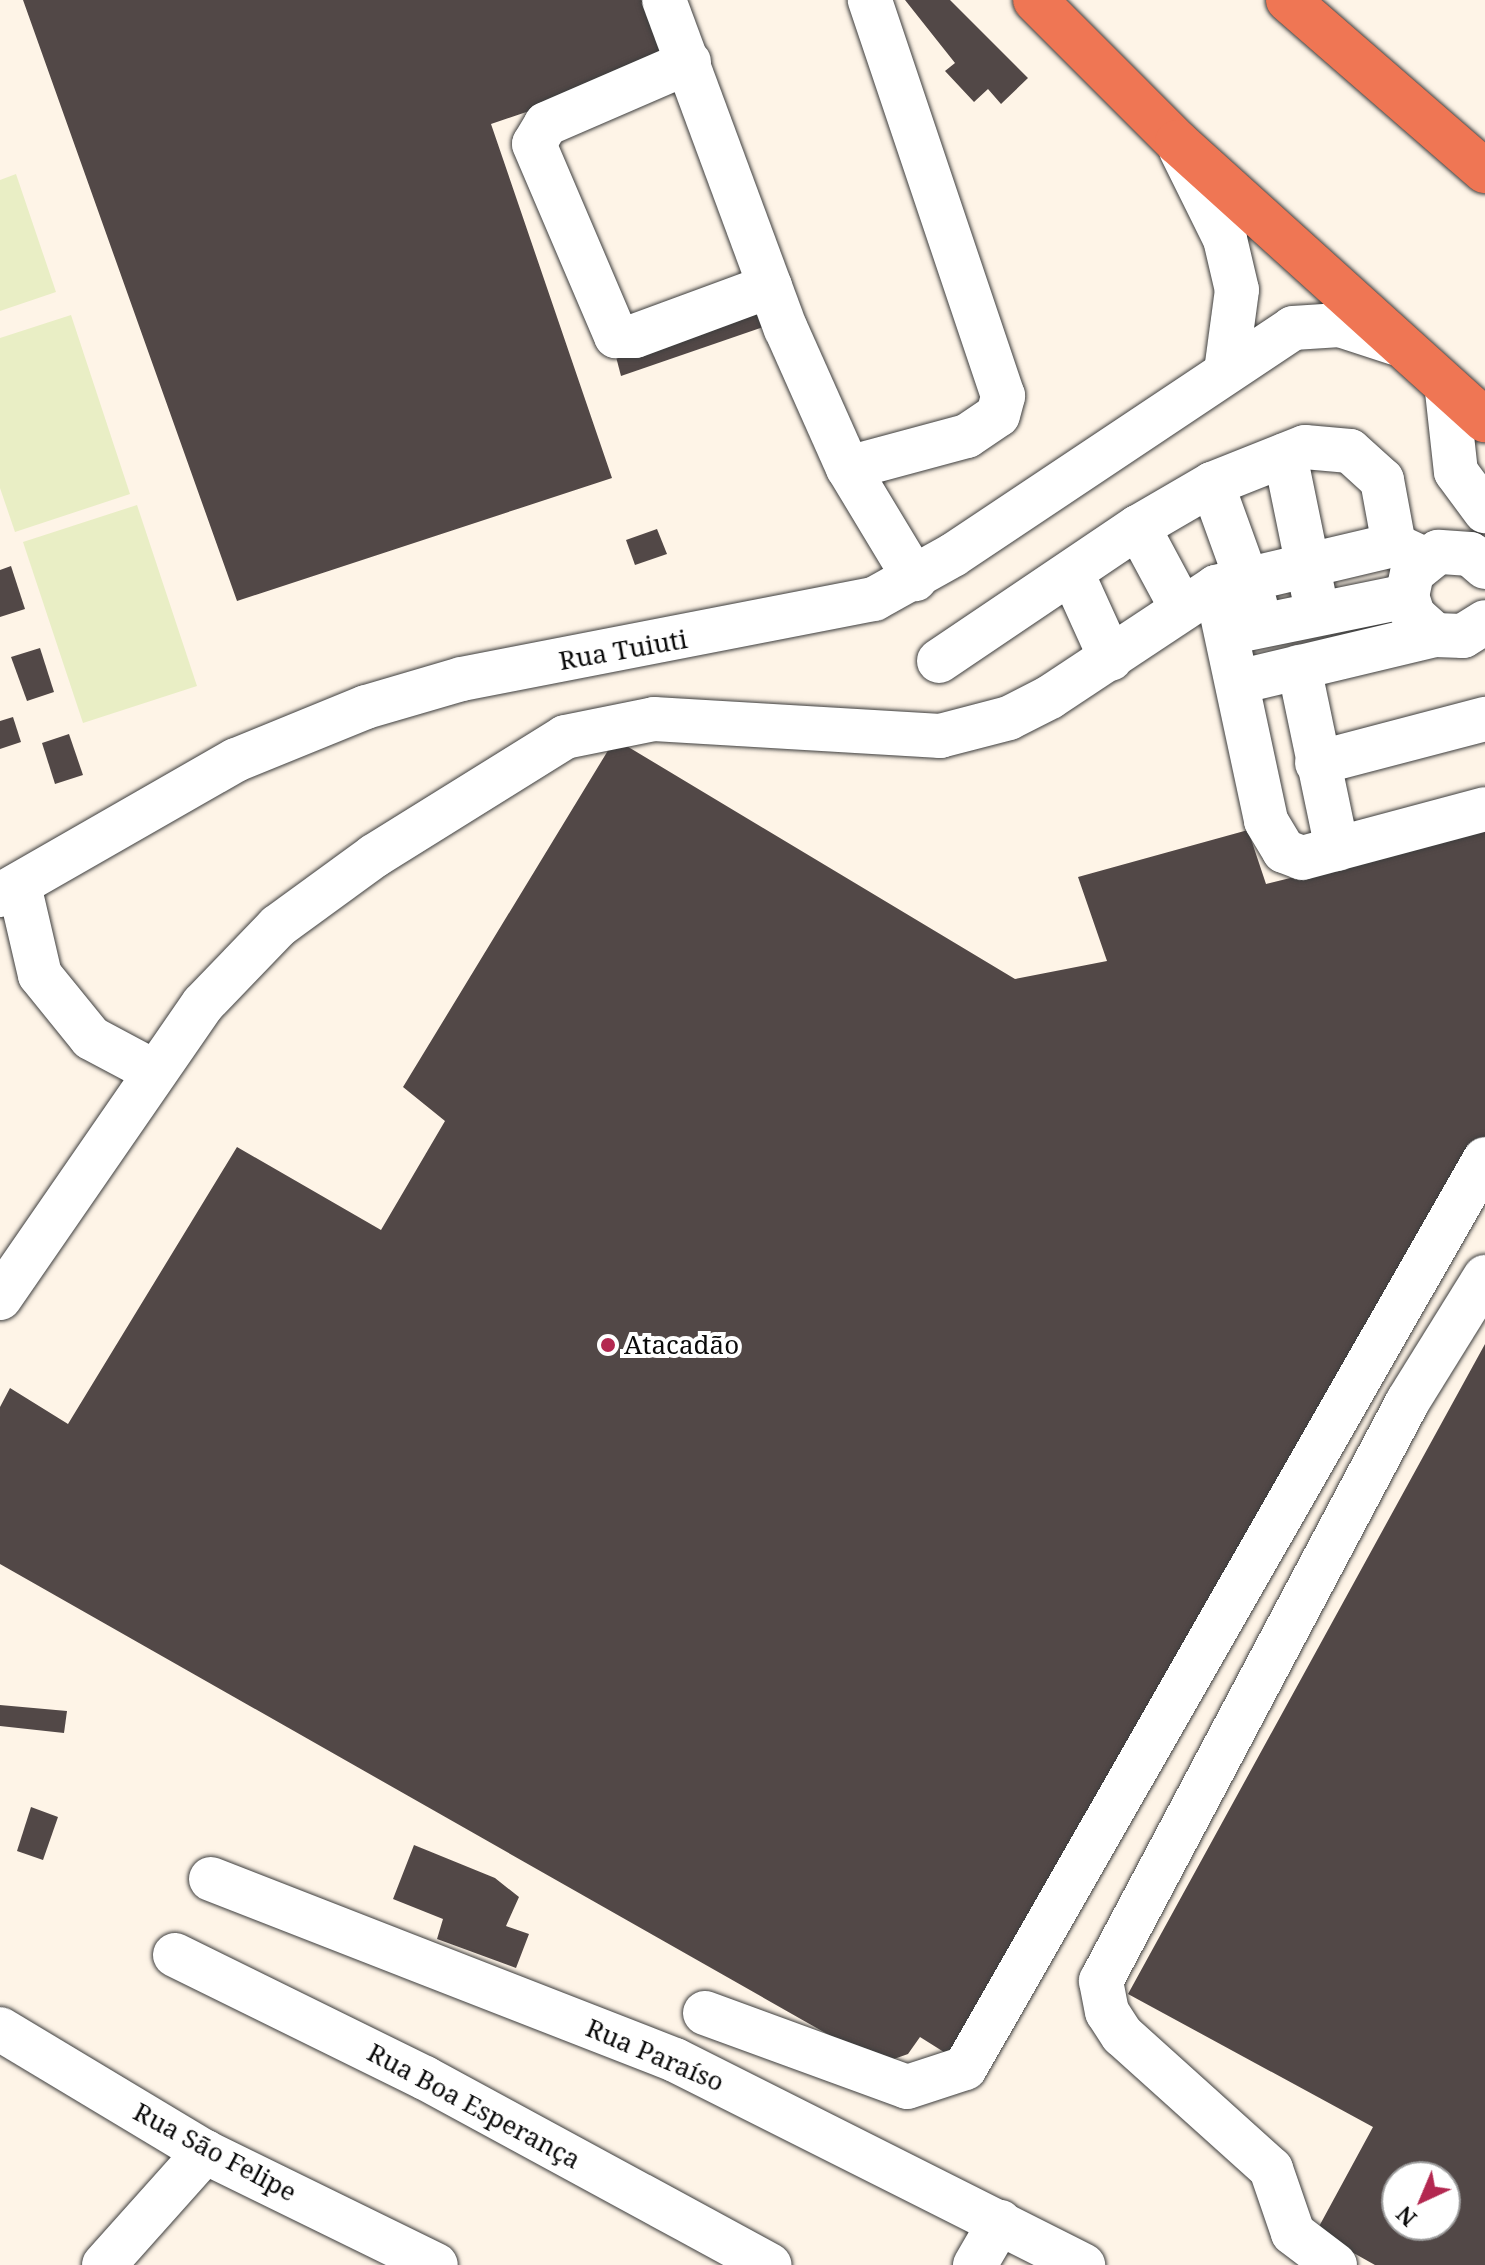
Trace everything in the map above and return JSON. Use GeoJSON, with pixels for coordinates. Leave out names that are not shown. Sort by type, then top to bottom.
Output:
{"type":"FeatureCollection","features":[{"type":"Feature","properties":{"kind":"highway"},"geometry":{"type":"LineString","coordinates":[[1035,0],[1177,142],[1447,391],[1485,420]]}},
{"type":"Feature","properties":{"kind":"highway"},"geometry":{"type":"LineString","coordinates":[[1288,0],[1485,171]]}},
{"type":"Feature","properties":{"kind":"street"},"geometry":{"type":"LineString","coordinates":[[664,0],[770,286],[848,468],[915,579]]}},
{"type":"Feature","properties":{"kind":"street"},"geometry":{"type":"LineString","coordinates":[[848,468],[967,436],[998,415],[1003,396],[870,0]]}},
{"type":"Feature","properties":{"kind":"street"},"geometry":{"type":"LineString","coordinates":[[689,62],[546,124],[534,144],[616,336],[635,336],[770,286]]}},
{"type":"Feature","properties":{"kind":"street"},"geometry":{"type":"LineString","coordinates":[[1177,142],[1215,212],[1237,290],[1226,371]]}},
{"type":"Feature","properties":{"kind":"street","name":"Rua Tuiuti"},"geometry":{"type":"LineString","coordinates":[[9,890],[236,760],[366,707],[462,679],[834,611],[915,579],[1293,328],[1316,324],[1395,343]]}},
{"type":"Feature","properties":{"kind":"street"},"geometry":{"type":"LineString","coordinates":[[1435,635],[1413,615],[1433,563],[1476,503],[1456,472],[1447,391]]}},
{"type":"Feature","properties":{"kind":"street"},"geometry":{"type":"LineString","coordinates":[[939,661],[1138,527],[1212,484],[1285,455],[1329,444],[1366,463],[1382,480],[1433,563]]}},
{"type":"Feature","properties":{"kind":"street"},"geometry":{"type":"LineString","coordinates":[[1285,455],[1317,614]]}},
{"type":"Feature","properties":{"kind":"street"},"geometry":{"type":"LineString","coordinates":[[1212,484],[1215,591]]}},
{"type":"Feature","properties":{"kind":"street"},"geometry":{"type":"LineString","coordinates":[[1138,527],[1215,591],[1244,629],[1238,682],[1273,837],[1294,857],[1337,849],[1485,809]]}},
{"type":"Feature","properties":{"kind":"street"},"geometry":{"type":"LineString","coordinates":[[0,1298],[203,1004],[278,926],[374,856],[565,737],[654,719],[940,736],[1009,718],[1111,659],[1215,591],[1307,562],[1433,563]]}},
{"type":"Feature","properties":{"kind":"street"},"geometry":{"type":"LineString","coordinates":[[1244,629],[1317,614],[1433,563]]}},
{"type":"Feature","properties":{"kind":"street"},"geometry":{"type":"LineString","coordinates":[[1072,573],[1111,659]]}},
{"type":"Feature","properties":{"kind":"street"},"geometry":{"type":"LineString","coordinates":[[1238,682],[1435,635],[1463,636],[1485,622]]}},
{"type":"Feature","properties":{"kind":"street"},"geometry":{"type":"LineString","coordinates":[[1299,667],[1337,849]]}},
{"type":"Feature","properties":{"kind":"street"},"geometry":{"type":"LineString","coordinates":[[1317,763],[1485,719]]}},
{"type":"Feature","properties":{"kind":"street"},"geometry":{"type":"LineString","coordinates":[[9,890],[40,975],[91,1038],[155,1072]]}},
{"type":"Feature","properties":{"kind":"street"},"geometry":{"type":"LineString","coordinates":[[705,2013],[907,2087],[965,2068],[1485,1159]]}},
{"type":"Feature","properties":{"kind":"street"},"geometry":{"type":"LineString","coordinates":[[1335,2265],[1293,2233],[1271,2169],[1122,2035],[1107,2012],[1101,1981],[1408,1401],[1485,1277]]}},
{"type":"Feature","properties":{"kind":"street","name":"Rua Paraíso"},"geometry":{"type":"LineString","coordinates":[[211,1879],[675,2060],[1083,2265]]}},
{"type":"Feature","properties":{"kind":"street","name":"Rua Boa Esperança"},"geometry":{"type":"LineString","coordinates":[[175,1955],[425,2078],[769,2265]]}},
{"type":"Feature","properties":{"kind":"street","name":"Rua São Felipe"},"geometry":{"type":"LineString","coordinates":[[0,2029],[205,2152],[436,2265]]}},
{"type":"Feature","properties":{"kind":"street"},"geometry":{"type":"LineString","coordinates":[[104,2265],[205,2152]]}},
{"type":"Feature","properties":{"kind":"street"},"geometry":{"type":"LineString","coordinates":[[975,2265],[1000,2222]]}},
{"type":"Feature","properties":{"kind":"green space"},"geometry":{"type":"Polygon","coordinates":[[[16,174],[56,292],[0,311],[0,180],[16,174]]]}},
{"type":"Feature","properties":{"kind":"green space"},"geometry":{"type":"Polygon","coordinates":[[[71,315],[130,494],[15,532],[0,488],[0,338],[71,315]]]}},
{"type":"Feature","properties":{"kind":"green space"},"geometry":{"type":"Polygon","coordinates":[[[137,505],[197,686],[83,723],[23,542],[137,505]]]}},
{"type":"Feature","properties":{"kind":"building"},"geometry":{"type":"Polygon","coordinates":[[[23,0],[658,0],[680,60],[491,124],[612,478],[237,601],[23,0]]]}},
{"type":"Feature","properties":{"kind":"building"},"geometry":{"type":"Polygon","coordinates":[[[905,0],[950,0],[1028,78],[1001,104],[988,89],[974,102],[945,71],[955,63],[905,0]]]}},
{"type":"Feature","properties":{"kind":"building"},"geometry":{"type":"Polygon","coordinates":[[[766,310],[772,324],[621,376],[615,353],[766,310]]]}},
{"type":"Feature","properties":{"kind":"building"},"geometry":{"type":"Polygon","coordinates":[[[657,529],[667,554],[635,565],[626,540],[657,529]]]}},
{"type":"Feature","properties":{"kind":"building"},"geometry":{"type":"Polygon","coordinates":[[[11,566],[25,609],[0,617],[0,570],[11,566]]]}},
{"type":"Feature","properties":{"kind":"building"},"geometry":{"type":"Polygon","coordinates":[[[40,648],[54,692],[27,701],[11,657],[40,648]]]}},
{"type":"Feature","properties":{"kind":"building"},"geometry":{"type":"Polygon","coordinates":[[[13,717],[21,742],[0,749],[0,721],[13,717]]]}},
{"type":"Feature","properties":{"kind":"building"},"geometry":{"type":"Polygon","coordinates":[[[69,734],[83,775],[55,784],[42,743],[69,734]]]}},
{"type":"Feature","properties":{"kind":"building"},"geometry":{"type":"Polygon","coordinates":[[[615,739],[1015,979],[1107,961],[1078,877],[1248,830],[1266,884],[1485,830],[1485,1136],[955,2059],[920,2037],[908,2054],[880,2064],[0,1564],[0,1407],[10,1388],[68,1424],[237,1147],[381,1230],[445,1121],[403,1087],[615,739]]]}},
{"type":"Feature","properties":{"kind":"building"},"geometry":{"type":"Polygon","coordinates":[[[1485,1344],[1485,2265],[1375,2265],[1316,2232],[1373,2127],[1128,1994],[1485,1344]]]}},
{"type":"Feature","properties":{"kind":"building"},"geometry":{"type":"Polygon","coordinates":[[[0,1705],[67,1711],[64,1733],[0,1726],[0,1705]]]}},
{"type":"Feature","properties":{"kind":"building"},"geometry":{"type":"Polygon","coordinates":[[[31,1807],[58,1817],[43,1860],[17,1851],[31,1807]]]}},
{"type":"Feature","properties":{"kind":"building"},"geometry":{"type":"Polygon","coordinates":[[[414,1845],[495,1878],[519,1897],[506,1926],[529,1934],[516,1968],[437,1939],[443,1919],[393,1899],[414,1845]]]}},
{"type":"Feature","properties":{"kind":"place","name":"Atacadão"},"geometry":{"type":"Point","coordinates":[608,1345]}}]}
